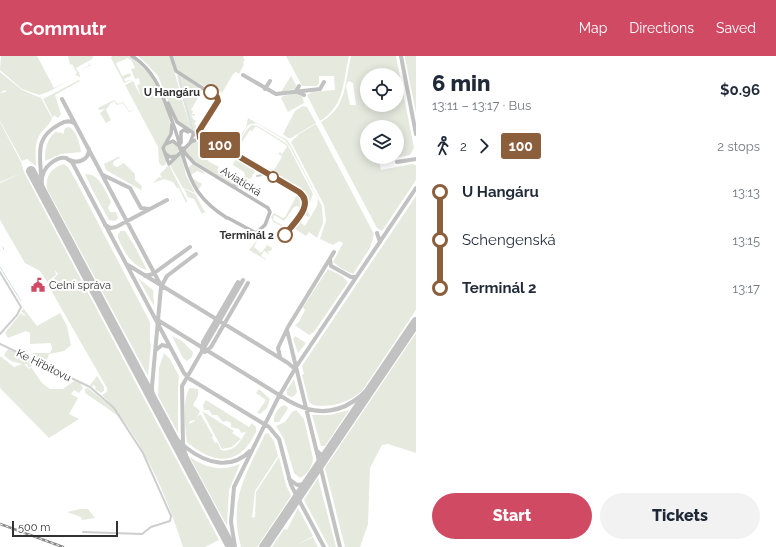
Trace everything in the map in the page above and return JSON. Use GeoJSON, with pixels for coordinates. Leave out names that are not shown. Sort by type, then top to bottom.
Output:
{"type":"FeatureCollection","features":[{"type":"Feature","properties":{"kind":"main road"},"geometry":{"type":"LineString","coordinates":[[132,56],[146,67],[155,78],[181,146]]}},
{"type":"Feature","properties":{"kind":"main road"},"geometry":{"type":"LineString","coordinates":[[136,56],[156,76],[177,122],[196,137]]}},
{"type":"Feature","properties":{"kind":"main road"},"geometry":{"type":"LineString","coordinates":[[169,164],[196,137],[218,98],[176,70],[171,56]]}},
{"type":"Feature","properties":{"kind":"main road"},"geometry":{"type":"LineString","coordinates":[[168,103],[184,155]]}},
{"type":"Feature","properties":{"kind":"main road"},"geometry":{"type":"LineString","coordinates":[[169,164],[163,149],[172,132],[172,122]]}},
{"type":"Feature","properties":{"kind":"main road"},"geometry":{"type":"LineString","coordinates":[[181,146],[180,135],[183,131],[186,131],[196,137]]}},
{"type":"Feature","properties":{"kind":"main road"},"geometry":{"type":"LineString","coordinates":[[169,164],[164,152],[165,146],[169,142],[175,142],[181,146]]}},
{"type":"Feature","properties":{"kind":"main road"},"geometry":{"type":"LineString","coordinates":[[164,152],[171,157],[178,155]]}},
{"type":"Feature","properties":{"kind":"main road","name":"Aviatická"},"geometry":{"type":"LineString","coordinates":[[184,155],[270,211],[270,216],[265,225],[257,233],[251,232],[211,207],[193,186],[184,155]]}},
{"type":"Feature","properties":{"kind":"street"},"geometry":{"type":"LineString","coordinates":[[196,137],[216,143],[262,170]]}},
{"type":"Feature","properties":{"kind":"street"},"geometry":{"type":"LineString","coordinates":[[257,176],[267,174],[302,194],[305,202],[296,222]]}},
{"type":"Feature","properties":{"kind":"street"},"geometry":{"type":"LineString","coordinates":[[224,181],[237,186],[246,182]]}},
{"type":"Feature","properties":{"kind":"street"},"geometry":{"type":"LineString","coordinates":[[0,272],[21,308],[17,315],[0,334]]}},
{"type":"Feature","properties":{"kind":"street","name":"Ke Hřbitovu"},"geometry":{"type":"LineString","coordinates":[[0,344],[88,386],[120,415],[145,456],[171,517],[170,521],[151,527],[142,534],[83,532]]}},
{"type":"Feature","properties":{"kind":"shaded area"},"geometry":{"type":"Polygon","coordinates":[[[1,56],[37,56],[54,88],[74,78],[48,92],[39,95],[22,89],[0,70],[1,56]]]}},
{"type":"Feature","properties":{"kind":"shaded area"},"geometry":{"type":"Polygon","coordinates":[[[68,56],[93,56],[92,59],[76,68],[78,72],[79,71],[80,77],[75,75],[77,73],[72,64],[70,65],[68,56]]]}},
{"type":"Feature","properties":{"kind":"shaded area"},"geometry":{"type":"Polygon","coordinates":[[[112,56],[130,56],[152,76],[164,101],[171,126],[171,131],[164,144],[167,161],[165,165],[162,166],[159,163],[158,147],[125,85],[133,81],[141,97],[137,85],[140,84],[139,78],[135,79],[131,69],[135,68],[132,61],[128,58],[116,63],[122,76],[130,73],[131,76],[124,79],[125,81],[132,80],[124,83],[111,58],[112,56]]]}},
{"type":"Feature","properties":{"kind":"shaded area"},"geometry":{"type":"Polygon","coordinates":[[[138,56],[170,56],[190,128],[177,76],[179,74],[203,89],[191,110],[193,111],[192,114],[195,114],[194,116],[191,115],[194,120],[200,122],[196,121],[194,124],[200,128],[195,133],[175,118],[158,76],[138,56]]]}},
{"type":"Feature","properties":{"kind":"shaded area"},"geometry":{"type":"Polygon","coordinates":[[[171,56],[244,56],[243,58],[245,59],[239,74],[236,72],[233,74],[222,93],[218,90],[217,92],[219,95],[178,71],[171,56]]]}},
{"type":"Feature","properties":{"kind":"shaded area"},"geometry":{"type":"Polygon","coordinates":[[[286,56],[349,56],[344,84],[339,100],[328,115],[320,121],[307,95],[312,92],[335,90],[334,76],[319,76],[319,83],[317,86],[302,86],[286,56]]]}},
{"type":"Feature","properties":{"kind":"shaded area"},"geometry":{"type":"Polygon","coordinates":[[[351,56],[396,56],[398,68],[360,68],[360,112],[404,112],[404,97],[414,148],[410,155],[404,156],[404,120],[360,120],[360,164],[380,164],[381,170],[412,164],[416,165],[416,180],[382,231],[377,228],[321,122],[330,116],[336,109],[344,94],[351,56]],[[348,81],[346,86],[350,105],[356,105],[353,83],[348,81]]]}},
{"type":"Feature","properties":{"kind":"shaded area"},"geometry":{"type":"Polygon","coordinates":[[[405,56],[416,56],[416,113],[405,58],[405,56]]]}},
{"type":"Feature","properties":{"kind":"shaded area"},"geometry":{"type":"Polygon","coordinates":[[[0,72],[22,90],[41,98],[52,118],[50,123],[37,139],[36,166],[27,159],[22,161],[0,121],[0,93],[0,72]]]}},
{"type":"Feature","properties":{"kind":"shaded area"},"geometry":{"type":"Polygon","coordinates":[[[291,76],[296,85],[295,89],[281,92],[291,76]]]}},
{"type":"Feature","properties":{"kind":"shaded area"},"geometry":{"type":"Polygon","coordinates":[[[79,80],[80,81],[55,95],[61,114],[58,118],[54,115],[53,118],[43,99],[79,80]]]}},
{"type":"Feature","properties":{"kind":"shaded area"},"geometry":{"type":"Polygon","coordinates":[[[297,93],[302,96],[304,103],[288,112],[281,98],[283,96],[297,93]]]}},
{"type":"Feature","properties":{"kind":"shaded area"},"geometry":{"type":"Polygon","coordinates":[[[114,100],[118,104],[123,102],[122,100],[129,111],[135,110],[129,112],[123,103],[117,105],[114,101],[106,110],[111,120],[106,123],[100,113],[105,109],[99,110],[98,108],[114,100]]]}},
{"type":"Feature","properties":{"kind":"shaded area"},"geometry":{"type":"Polygon","coordinates":[[[303,106],[307,107],[316,123],[291,138],[288,138],[283,134],[295,111],[303,106]]]}},
{"type":"Feature","properties":{"kind":"shaded area"},"geometry":{"type":"Polygon","coordinates":[[[248,118],[287,140],[291,146],[322,206],[323,223],[317,238],[309,232],[306,236],[295,229],[305,205],[303,195],[268,172],[270,169],[274,170],[282,157],[278,154],[280,152],[282,154],[287,147],[286,145],[256,126],[252,131],[250,130],[235,153],[231,150],[236,146],[230,148],[211,140],[213,133],[230,143],[234,143],[246,128],[248,118]],[[256,123],[248,125],[236,146],[252,125],[258,126],[287,144],[313,194],[307,210],[310,216],[305,215],[301,223],[305,226],[317,206],[318,199],[290,147],[285,140],[256,123]]]}},
{"type":"Feature","properties":{"kind":"shaded area"},"geometry":{"type":"Polygon","coordinates":[[[0,122],[21,162],[24,172],[0,182],[0,122]]]}},
{"type":"Feature","properties":{"kind":"shaded area"},"geometry":{"type":"Polygon","coordinates":[[[316,124],[374,234],[370,248],[353,274],[342,269],[333,262],[343,243],[339,241],[333,245],[320,239],[326,221],[324,205],[291,142],[299,134],[316,124]]]}},
{"type":"Feature","properties":{"kind":"shaded area"},"geometry":{"type":"Polygon","coordinates":[[[69,127],[76,135],[81,152],[61,154],[45,161],[46,149],[50,139],[55,132],[62,133],[63,135],[65,128],[69,127]]]}},
{"type":"Feature","properties":{"kind":"shaded area"},"geometry":{"type":"Polygon","coordinates":[[[199,141],[207,143],[206,148],[196,143],[206,149],[207,153],[209,143],[216,144],[208,161],[219,167],[217,170],[221,173],[225,171],[226,178],[239,185],[232,184],[191,159],[185,150],[192,142],[199,141]]]}},
{"type":"Feature","properties":{"kind":"shaded area"},"geometry":{"type":"Polygon","coordinates":[[[172,142],[177,144],[179,149],[177,154],[172,156],[167,154],[165,149],[167,144],[172,142]]]}},
{"type":"Feature","properties":{"kind":"shaded area"},"geometry":{"type":"Polygon","coordinates":[[[219,145],[232,154],[230,160],[215,152],[219,145]]]}},
{"type":"Feature","properties":{"kind":"shaded area"},"geometry":{"type":"Polygon","coordinates":[[[181,154],[186,175],[195,193],[183,188],[171,167],[171,163],[181,154]]]}},
{"type":"Feature","properties":{"kind":"shaded area"},"geometry":{"type":"Polygon","coordinates":[[[236,156],[257,168],[251,178],[241,184],[245,175],[244,172],[233,165],[235,160],[239,162],[235,159],[236,156]]]}},
{"type":"Feature","properties":{"kind":"shaded area"},"geometry":{"type":"Polygon","coordinates":[[[121,157],[114,161],[113,165],[117,167],[124,163],[135,174],[135,180],[142,186],[141,190],[106,170],[104,164],[121,157]]]}},
{"type":"Feature","properties":{"kind":"shaded area"},"geometry":{"type":"Polygon","coordinates":[[[64,164],[68,167],[75,179],[150,322],[151,344],[148,376],[47,189],[47,180],[50,173],[56,167],[64,164]]]}},
{"type":"Feature","properties":{"kind":"shaded area"},"geometry":{"type":"Polygon","coordinates":[[[192,164],[204,172],[204,174],[197,171],[191,175],[192,178],[202,184],[199,189],[192,180],[188,168],[192,164]]]}},
{"type":"Feature","properties":{"kind":"shaded area"},"geometry":{"type":"Polygon","coordinates":[[[169,165],[187,201],[186,203],[179,188],[177,188],[173,182],[164,179],[153,183],[159,177],[162,178],[160,174],[169,165]]]}},
{"type":"Feature","properties":{"kind":"shaded area"},"geometry":{"type":"Polygon","coordinates":[[[24,172],[219,540],[205,547],[183,547],[176,526],[151,466],[129,428],[102,395],[107,392],[107,388],[48,285],[58,274],[55,270],[56,275],[47,282],[40,271],[25,263],[0,220],[0,183],[24,172]]]}},
{"type":"Feature","properties":{"kind":"shaded area"},"geometry":{"type":"Polygon","coordinates":[[[85,174],[94,176],[101,183],[111,202],[108,208],[110,212],[116,212],[118,218],[115,221],[109,220],[85,174]]]}},
{"type":"Feature","properties":{"kind":"shaded area"},"geometry":{"type":"Polygon","coordinates":[[[184,189],[195,194],[205,212],[202,214],[194,199],[188,197],[184,189]]]}},
{"type":"Feature","properties":{"kind":"shaded area"},"geometry":{"type":"Polygon","coordinates":[[[298,193],[302,196],[304,201],[300,210],[298,206],[294,207],[284,221],[274,215],[273,220],[282,225],[281,226],[273,222],[271,217],[274,213],[283,218],[285,217],[298,193]]]}},
{"type":"Feature","properties":{"kind":"shaded area"},"geometry":{"type":"Polygon","coordinates":[[[416,196],[416,310],[362,391],[351,399],[339,404],[326,406],[313,405],[309,402],[302,375],[304,374],[302,366],[416,196]]]}},
{"type":"Feature","properties":{"kind":"shaded area"},"geometry":{"type":"Polygon","coordinates":[[[121,231],[125,231],[147,270],[137,265],[129,258],[118,238],[118,234],[121,231]]]}},
{"type":"Feature","properties":{"kind":"shaded area"},"geometry":{"type":"Polygon","coordinates":[[[258,239],[254,247],[260,252],[258,253],[262,252],[267,245],[272,248],[271,251],[268,251],[269,254],[264,251],[261,256],[266,260],[249,250],[258,239]]]}},
{"type":"Feature","properties":{"kind":"shaded area"},"geometry":{"type":"Polygon","coordinates":[[[328,269],[342,276],[348,282],[314,332],[309,335],[295,325],[299,322],[305,310],[303,307],[328,269]]]}},
{"type":"Feature","properties":{"kind":"shaded area"},"geometry":{"type":"Polygon","coordinates":[[[138,278],[153,290],[154,306],[138,278]]]}},
{"type":"Feature","properties":{"kind":"shaded area"},"geometry":{"type":"Polygon","coordinates":[[[24,309],[37,326],[60,313],[67,326],[71,345],[64,351],[49,354],[46,363],[32,358],[33,353],[50,353],[52,349],[51,343],[30,344],[30,333],[26,331],[8,338],[5,333],[21,313],[24,316],[25,315],[21,311],[24,309]]]}},
{"type":"Feature","properties":{"kind":"shaded area"},"geometry":{"type":"Polygon","coordinates":[[[416,333],[416,453],[388,444],[382,445],[370,468],[368,524],[360,547],[345,547],[325,468],[416,333]]]}},
{"type":"Feature","properties":{"kind":"shaded area"},"geometry":{"type":"Polygon","coordinates":[[[172,336],[182,341],[193,352],[192,357],[187,361],[183,358],[172,336]]]}},
{"type":"Feature","properties":{"kind":"shaded area"},"geometry":{"type":"Polygon","coordinates":[[[295,336],[306,343],[298,353],[293,339],[295,336]]]}},
{"type":"Feature","properties":{"kind":"shaded area"},"geometry":{"type":"Polygon","coordinates":[[[8,349],[35,362],[29,368],[27,364],[24,364],[29,369],[31,367],[42,383],[50,389],[63,389],[74,381],[80,383],[83,388],[79,393],[74,390],[71,394],[78,398],[69,414],[79,419],[49,438],[0,388],[0,356],[14,367],[22,364],[10,360],[4,355],[8,349]]]}},
{"type":"Feature","properties":{"kind":"shaded area"},"geometry":{"type":"Polygon","coordinates":[[[164,353],[170,359],[179,376],[178,433],[158,396],[159,368],[164,353]]]}},
{"type":"Feature","properties":{"kind":"shaded area"},"geometry":{"type":"Polygon","coordinates":[[[92,368],[104,387],[104,391],[101,393],[95,389],[96,387],[93,385],[92,387],[90,385],[97,376],[92,368]]]}},
{"type":"Feature","properties":{"kind":"shaded area"},"geometry":{"type":"Polygon","coordinates":[[[294,379],[297,392],[292,397],[287,395],[287,390],[294,379]]]}},
{"type":"Feature","properties":{"kind":"shaded area"},"geometry":{"type":"Polygon","coordinates":[[[88,388],[115,410],[123,422],[122,425],[122,422],[117,415],[85,393],[85,389],[88,388]]]}},
{"type":"Feature","properties":{"kind":"shaded area"},"geometry":{"type":"Polygon","coordinates":[[[190,388],[198,389],[198,396],[193,405],[200,411],[196,419],[200,414],[213,436],[212,437],[215,443],[217,442],[221,450],[230,450],[236,446],[246,432],[241,433],[239,429],[231,427],[231,423],[227,421],[223,422],[217,415],[212,415],[209,410],[204,410],[203,405],[206,400],[249,427],[252,423],[256,427],[256,432],[242,452],[234,457],[225,459],[216,458],[197,450],[187,442],[185,406],[187,393],[190,388]]]}},
{"type":"Feature","properties":{"kind":"shaded area"},"geometry":{"type":"Polygon","coordinates":[[[259,389],[270,399],[267,408],[260,414],[257,413],[266,400],[256,393],[259,389]]]}},
{"type":"Feature","properties":{"kind":"shaded area"},"geometry":{"type":"Polygon","coordinates":[[[284,405],[288,407],[287,410],[279,422],[274,422],[276,412],[284,405]]]}},
{"type":"Feature","properties":{"kind":"shaded area"},"geometry":{"type":"Polygon","coordinates":[[[296,410],[304,419],[313,458],[309,470],[300,478],[294,473],[284,439],[276,426],[285,422],[292,412],[296,410]]]}},
{"type":"Feature","properties":{"kind":"shaded area"},"geometry":{"type":"Polygon","coordinates":[[[349,410],[325,446],[321,446],[312,415],[330,415],[349,410]]]}},
{"type":"Feature","properties":{"kind":"shaded area"},"geometry":{"type":"Polygon","coordinates":[[[202,411],[234,431],[232,433],[241,439],[232,447],[222,449],[202,411]]]}},
{"type":"Feature","properties":{"kind":"shaded area"},"geometry":{"type":"Polygon","coordinates":[[[268,433],[274,441],[278,456],[255,491],[252,518],[255,517],[256,492],[279,457],[286,485],[291,496],[257,547],[241,547],[237,515],[241,488],[265,434],[268,433]]]}},
{"type":"Feature","properties":{"kind":"shaded area"},"geometry":{"type":"Polygon","coordinates":[[[189,456],[213,468],[226,468],[240,464],[229,490],[227,526],[189,456]]]}},
{"type":"Feature","properties":{"kind":"shaded area"},"geometry":{"type":"Polygon","coordinates":[[[318,478],[336,547],[329,547],[304,500],[318,478]]]}},
{"type":"Feature","properties":{"kind":"shaded area"},"geometry":{"type":"Polygon","coordinates":[[[298,508],[313,536],[295,546],[313,537],[318,547],[272,547],[284,529],[287,530],[298,508]]]}},
{"type":"Feature","properties":{"kind":"shaded area"},"geometry":{"type":"Polygon","coordinates":[[[88,509],[95,518],[82,520],[81,517],[67,512],[88,509]]]}},
{"type":"Feature","properties":{"kind":"waterway"},"geometry":{"type":"LineString","coordinates":[[179,75],[184,101]]}},
{"type":"Feature","properties":{"kind":"waterway"},"geometry":{"type":"LineString","coordinates":[[185,102],[193,130]]}},
{"type":"Feature","properties":{"kind":"waterway"},"geometry":{"type":"LineString","coordinates":[[0,267],[21,301]]}},
{"type":"Feature","properties":{"kind":"taxiway"},"geometry":{"type":"LineString","coordinates":[[401,56],[416,134]]}},
{"type":"Feature","properties":{"kind":"taxiway"},"geometry":{"type":"LineString","coordinates":[[243,75],[276,94],[320,89],[324,82]]}},
{"type":"Feature","properties":{"kind":"taxiway"},"geometry":{"type":"LineString","coordinates":[[265,89],[270,81]]}},
{"type":"Feature","properties":{"kind":"taxiway"},"geometry":{"type":"LineString","coordinates":[[299,86],[296,91],[304,95]]}},
{"type":"Feature","properties":{"kind":"taxiway"},"geometry":{"type":"LineString","coordinates":[[62,99],[159,282],[164,288]]}},
{"type":"Feature","properties":{"kind":"taxiway"},"geometry":{"type":"LineString","coordinates":[[41,176],[40,152],[46,134],[62,123],[69,121],[74,123]]}},
{"type":"Feature","properties":{"kind":"taxiway"},"geometry":{"type":"LineString","coordinates":[[70,160],[76,162],[82,160],[89,153],[89,149]]}},
{"type":"Feature","properties":{"kind":"taxiway"},"geometry":{"type":"LineString","coordinates":[[50,206],[43,189],[43,173],[46,168],[57,159],[66,158],[72,162],[184,373],[190,379],[269,427],[279,439],[291,485],[324,547]]}},
{"type":"Feature","properties":{"kind":"taxiway"},"geometry":{"type":"LineString","coordinates":[[404,161],[416,159]]}},
{"type":"Feature","properties":{"kind":"taxiway"},"geometry":{"type":"LineString","coordinates":[[103,175],[130,188],[141,208],[149,209]]}},
{"type":"Feature","properties":{"kind":"taxiway"},"geometry":{"type":"LineString","coordinates":[[235,547],[231,522],[234,487],[278,398],[296,367],[416,188]]}},
{"type":"Feature","properties":{"kind":"taxiway"},"geometry":{"type":"LineString","coordinates":[[105,225],[111,228],[116,227],[167,200]]}},
{"type":"Feature","properties":{"kind":"taxiway"},"geometry":{"type":"LineString","coordinates":[[377,233],[380,242]]}},
{"type":"Feature","properties":{"kind":"taxiway"},"geometry":{"type":"LineString","coordinates":[[145,276],[153,274],[190,247]]}},
{"type":"Feature","properties":{"kind":"taxiway"},"geometry":{"type":"LineString","coordinates":[[280,357],[278,348],[288,327],[334,252]]}},
{"type":"Feature","properties":{"kind":"taxiway"},"geometry":{"type":"LineString","coordinates":[[196,254],[167,276],[161,287],[152,386],[154,402],[161,418],[172,434],[186,448],[202,458],[219,462],[235,461],[250,451]]}},
{"type":"Feature","properties":{"kind":"taxiway"},"geometry":{"type":"LineString","coordinates":[[330,259],[331,266],[351,277],[356,277]]}},
{"type":"Feature","properties":{"kind":"taxiway"},"geometry":{"type":"LineString","coordinates":[[128,265],[288,363],[295,369]]}},
{"type":"Feature","properties":{"kind":"taxiway"},"geometry":{"type":"LineString","coordinates":[[201,492],[191,471],[183,446],[182,386],[243,280]]}},
{"type":"Feature","properties":{"kind":"taxiway"},"geometry":{"type":"LineString","coordinates":[[202,350],[203,342],[238,282]]}},
{"type":"Feature","properties":{"kind":"taxiway"},"geometry":{"type":"LineString","coordinates":[[205,352],[211,347],[248,283]]}},
{"type":"Feature","properties":{"kind":"taxiway"},"geometry":{"type":"LineString","coordinates":[[156,319],[289,401],[304,408],[317,411],[330,411],[342,408],[363,394],[382,372]]}},
{"type":"Feature","properties":{"kind":"taxiway"},"geometry":{"type":"LineString","coordinates":[[287,330],[340,547]]}},
{"type":"Feature","properties":{"kind":"taxiway"},"geometry":{"type":"LineString","coordinates":[[156,350],[162,345],[170,347]]}},
{"type":"Feature","properties":{"kind":"taxiway"},"geometry":{"type":"LineString","coordinates":[[317,451],[321,455],[326,454],[335,442]]}},
{"type":"Feature","properties":{"kind":"taxiway"},"geometry":{"type":"LineString","coordinates":[[289,479],[297,485],[306,484],[317,469],[319,463]]}},
{"type":"Feature","properties":{"kind":"runway"},"geometry":{"type":"LineString","coordinates":[[31,171],[231,547]]}},
{"type":"Feature","properties":{"kind":"runway"},"geometry":{"type":"LineString","coordinates":[[264,547],[416,322]]}},
{"type":"Feature","properties":{"kind":"railway"},"geometry":{"type":"LineString","coordinates":[[0,524],[63,547]]}},
{"type":"Feature","properties":{"kind":"bus line","name":"100"},"geometry":{"type":"LineString","coordinates":[[211,92],[217,97],[218,101],[199,131],[198,136],[202,140],[213,141],[301,193],[303,196],[305,204],[303,210],[296,222],[289,228],[285,235]]}},
{"type":"Feature","properties":{"kind":"place","name":"U Hangáru"},"geometry":{"type":"Point","coordinates":[211,92]}},
{"type":"Feature","properties":{"kind":"place","name":"Terminál 2"},"geometry":{"type":"Point","coordinates":[285,235]}},
{"type":"Feature","properties":{"kind":"place","name":"Celní správa"},"geometry":{"type":"Point","coordinates":[38,285]}}]}
